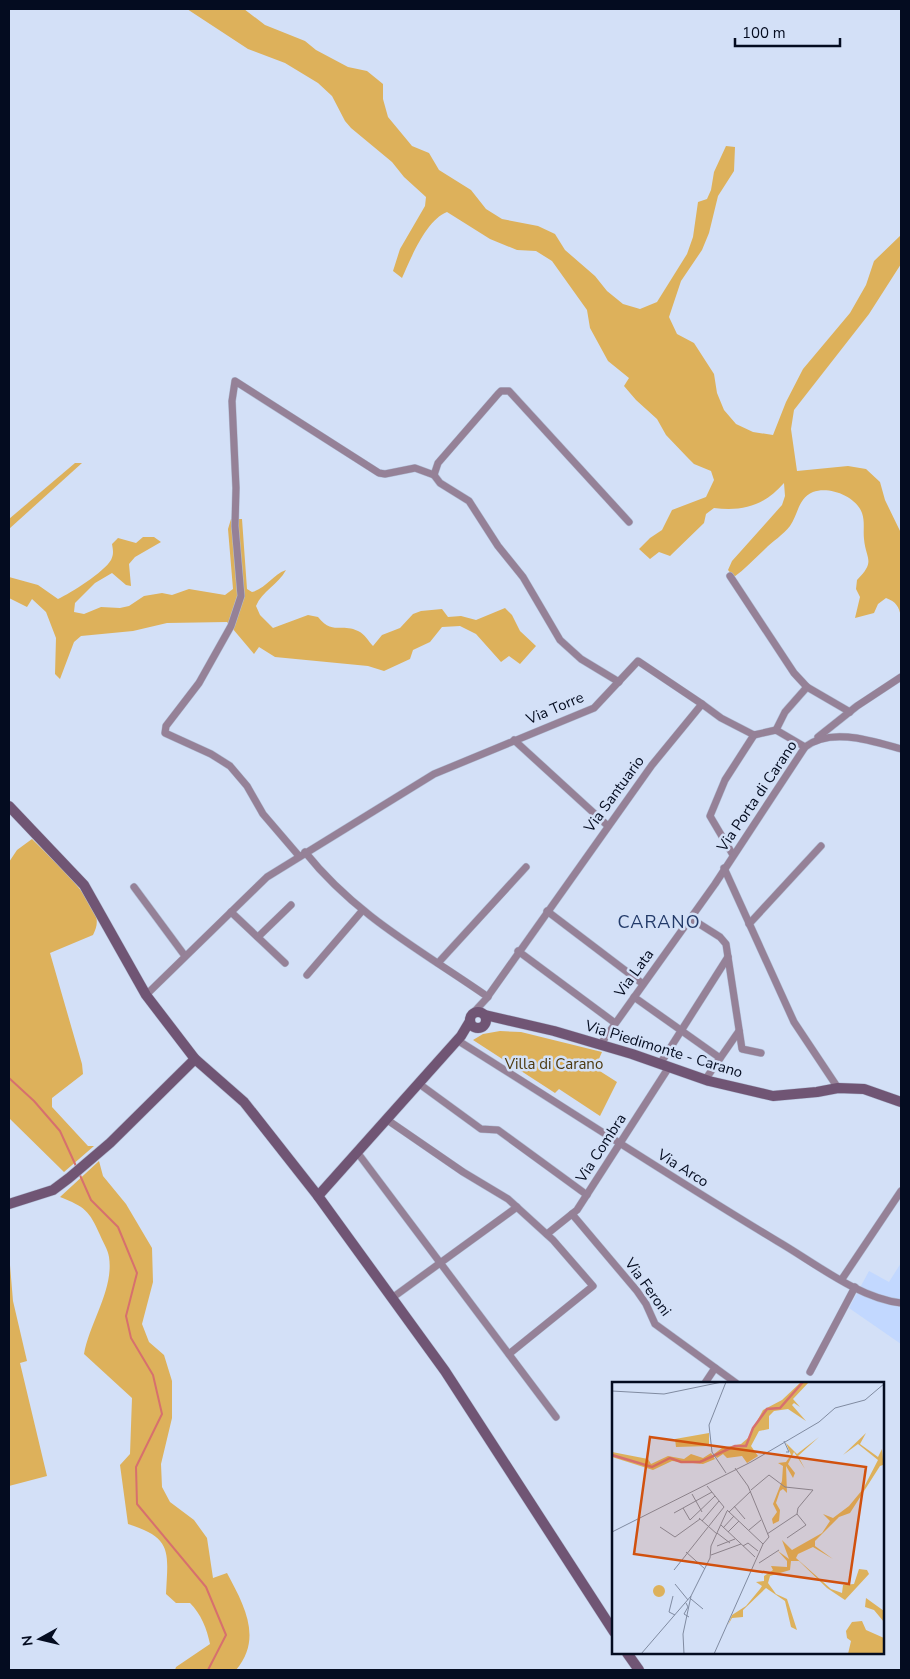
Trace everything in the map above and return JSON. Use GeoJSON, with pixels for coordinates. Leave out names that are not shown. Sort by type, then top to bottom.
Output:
{"type":"FeatureCollection","features":[{"type":"Feature","properties":{"kind":"street"},"geometry":{"type":"LineString","coordinates":[[487,998],[438,963],[376,923],[362,911],[326,878],[263,814],[247,786],[230,766],[212,754],[166,733],[166,726],[199,683],[239,606],[241,589],[235,526],[236,488],[232,402],[235,381],[379,473],[385,474],[415,468],[434,475],[440,483],[469,501],[498,546],[520,572],[560,640],[581,659],[619,682]]}},
{"type":"Feature","properties":{"kind":"street"},"geometry":{"type":"LineString","coordinates":[[434,475],[438,464],[501,391],[505,390],[508,391],[629,522]]}},
{"type":"Feature","properties":{"kind":"street"},"geometry":{"type":"LineString","coordinates":[[730,576],[794,673],[807,688],[850,712]]}},
{"type":"Feature","properties":{"kind":"street","name":"Via Torre"},"geometry":{"type":"LineString","coordinates":[[608,826],[514,740],[562,723],[594,708],[638,661],[702,704]]}},
{"type":"Feature","properties":{"kind":"street"},"geometry":{"type":"LineString","coordinates":[[814,740],[850,712],[901,677]]}},
{"type":"Feature","properties":{"kind":"street"},"geometry":{"type":"LineString","coordinates":[[776,730],[785,712],[807,688]]}},
{"type":"Feature","properties":{"kind":"street"},"geometry":{"type":"LineString","coordinates":[[702,704],[721,718],[754,735],[776,730],[805,746]]}},
{"type":"Feature","properties":{"kind":"street","name":"Via Santuario"},"geometry":{"type":"LineString","coordinates":[[478,1019],[487,998],[518,951],[652,765],[702,704]]}},
{"type":"Feature","properties":{"kind":"street"},"geometry":{"type":"LineString","coordinates":[[733,855],[710,816],[725,780],[754,735]]}},
{"type":"Feature","properties":{"kind":"street","name":"Via Porta di Carano"},"geometry":{"type":"LineString","coordinates":[[724,868],[805,746],[823,736],[869,740],[901,749]]}},
{"type":"Feature","properties":{"kind":"street"},"geometry":{"type":"LineString","coordinates":[[146,995],[267,877],[434,774],[514,740]]}},
{"type":"Feature","properties":{"kind":"street"},"geometry":{"type":"LineString","coordinates":[[9,806],[84,885],[146,995],[196,1059],[244,1102],[318,1196],[445,1371],[612,1629]]}},
{"type":"Feature","properties":{"kind":"street"},"geometry":{"type":"LineString","coordinates":[[749,924],[821,846]]}},
{"type":"Feature","properties":{"kind":"street"},"geometry":{"type":"LineString","coordinates":[[438,963],[526,867]]}},
{"type":"Feature","properties":{"kind":"street"},"geometry":{"type":"LineString","coordinates":[[724,868],[794,1022],[838,1088]]}},
{"type":"Feature","properties":{"kind":"street","name":"Via Lata"},"geometry":{"type":"LineString","coordinates":[[600,1044],[724,868]]}},
{"type":"Feature","properties":{"kind":"street"},"geometry":{"type":"LineString","coordinates":[[134,887],[186,956]]}},
{"type":"Feature","properties":{"kind":"street"},"geometry":{"type":"LineString","coordinates":[[258,937],[291,905]]}},
{"type":"Feature","properties":{"kind":"street"},"geometry":{"type":"LineString","coordinates":[[308,975],[362,911]]}},
{"type":"Feature","properties":{"kind":"street"},"geometry":{"type":"LineString","coordinates":[[547,911],[643,984]]}},
{"type":"Feature","properties":{"kind":"street"},"geometry":{"type":"LineString","coordinates":[[231,912],[285,963]]}},
{"type":"Feature","properties":{"kind":"street"},"geometry":{"type":"LineString","coordinates":[[690,918],[720,937],[726,944],[742,1050],[761,1053]]}},
{"type":"Feature","properties":{"kind":"street"},"geometry":{"type":"LineString","coordinates":[[518,951],[615,1023]]}},
{"type":"Feature","properties":{"kind":"street","name":"Via Combra"},"geometry":{"type":"LineString","coordinates":[[547,1234],[572,1214],[587,1195],[620,1143],[664,1066],[682,1030],[728,957]]}},
{"type":"Feature","properties":{"kind":"street"},"geometry":{"type":"LineString","coordinates":[[634,997],[720,1058]]}},
{"type":"Feature","properties":{"kind":"street"},"geometry":{"type":"LineString","coordinates":[[318,1196],[418,1083],[478,1019]]}},
{"type":"Feature","properties":{"kind":"street","name":"Via Piedimonte - Carano"},"geometry":{"type":"LineString","coordinates":[[478,1019],[506,1021],[554,1031],[600,1044],[705,1080],[773,1096],[838,1088],[864,1089],[901,1102]]}},
{"type":"Feature","properties":{"kind":"street"},"geometry":{"type":"LineString","coordinates":[[705,1080],[738,1031]]}},
{"type":"Feature","properties":{"kind":"street","name":"Via Arco"},"geometry":{"type":"LineString","coordinates":[[459,1038],[666,1174],[855,1287],[881,1301],[901,1303]]}},
{"type":"Feature","properties":{"kind":"street"},"geometry":{"type":"LineString","coordinates":[[9,1204],[53,1190],[69,1178],[110,1143],[196,1059]]}},
{"type":"Feature","properties":{"kind":"street"},"geometry":{"type":"LineString","coordinates":[[418,1083],[481,1129],[498,1130],[587,1195]]}},
{"type":"Feature","properties":{"kind":"street"},"geometry":{"type":"LineString","coordinates":[[386,1119],[463,1172],[508,1199],[547,1234],[593,1286],[509,1354]]}},
{"type":"Feature","properties":{"kind":"street"},"geometry":{"type":"LineString","coordinates":[[357,1152],[556,1417]]}},
{"type":"Feature","properties":{"kind":"street"},"geometry":{"type":"LineString","coordinates":[[842,1279],[901,1191]]}},
{"type":"Feature","properties":{"kind":"street"},"geometry":{"type":"LineString","coordinates":[[392,1298],[517,1208]]}},
{"type":"Feature","properties":{"kind":"street","name":"Via Feroni"},"geometry":{"type":"LineString","coordinates":[[572,1214],[642,1298],[655,1324],[735,1382]]}},
{"type":"Feature","properties":{"kind":"street"},"geometry":{"type":"LineString","coordinates":[[810,1372],[855,1287]]}},
{"type":"Feature","properties":{"kind":"street"},"geometry":{"type":"LineString","coordinates":[[706,1382],[715,1368]]}},
{"type":"Feature","properties":{"kind":"street"},"geometry":{"type":"LineString","coordinates":[[629,1654],[639,1670]]}},
{"type":"Feature","properties":{"kind":"shaded area"},"geometry":{"type":"Polygon","coordinates":[[[901,1263],[901,1344],[849,1308],[869,1271],[889,1282],[901,1263]]]}},
{"type":"Feature","properties":{"kind":"green space"},"geometry":{"type":"Polygon","coordinates":[[[187,9],[244,9],[265,25],[305,41],[316,50],[348,67],[367,71],[383,84],[383,99],[388,117],[412,146],[429,153],[439,170],[471,190],[486,209],[502,219],[538,226],[555,234],[565,250],[595,276],[607,291],[623,304],[640,309],[657,302],[687,254],[693,237],[698,202],[707,199],[711,190],[714,172],[726,146],[735,147],[734,171],[718,196],[709,233],[702,250],[681,281],[669,317],[677,334],[694,343],[714,374],[717,393],[724,410],[736,424],[753,432],[773,435],[786,402],[803,369],[850,313],[866,285],[874,261],[901,235],[901,264],[869,314],[794,410],[791,429],[797,471],[848,466],[866,469],[880,482],[885,500],[901,533],[901,617],[896,605],[886,598],[878,604],[874,613],[855,618],[860,597],[856,589],[857,580],[863,574],[868,564],[863,516],[859,507],[848,497],[827,490],[813,492],[804,498],[793,522],[787,529],[734,577],[728,570],[732,561],[782,505],[785,496],[784,483],[769,497],[753,505],[734,509],[714,508],[706,514],[704,523],[670,556],[659,552],[650,559],[639,549],[662,530],[672,510],[706,497],[714,480],[711,471],[694,464],[666,435],[657,419],[624,386],[629,378],[608,361],[590,328],[587,310],[552,261],[536,251],[517,250],[490,239],[447,212],[439,216],[426,231],[402,278],[393,271],[400,249],[425,206],[426,197],[404,177],[392,162],[351,128],[345,121],[332,96],[318,83],[285,63],[248,49],[187,9]]]}},
{"type":"Feature","properties":{"kind":"green space"},"geometry":{"type":"Polygon","coordinates":[[[75,463],[82,463],[9,529],[9,519],[75,463]]]}},
{"type":"Feature","properties":{"kind":"green space"},"geometry":{"type":"Polygon","coordinates":[[[231,519],[242,519],[247,589],[252,592],[257,590],[286,570],[279,580],[262,596],[256,606],[260,615],[273,628],[308,615],[318,617],[328,626],[358,631],[373,646],[382,635],[400,628],[413,614],[421,611],[442,609],[448,617],[461,616],[476,620],[505,608],[512,615],[520,631],[536,646],[520,664],[509,656],[501,662],[476,634],[460,626],[442,627],[430,642],[413,650],[410,659],[384,671],[368,666],[275,657],[259,647],[254,654],[227,622],[167,623],[133,631],[81,636],[74,642],[60,679],[55,674],[56,638],[46,612],[32,599],[27,607],[9,598],[9,577],[38,585],[58,599],[87,582],[107,565],[113,556],[112,544],[118,538],[136,543],[143,537],[154,537],[161,542],[135,557],[129,564],[131,586],[126,585],[112,573],[95,583],[75,603],[74,612],[84,614],[101,607],[120,608],[129,606],[144,596],[162,593],[172,595],[189,589],[225,595],[233,589],[228,529],[231,519]]]}},
{"type":"Feature","properties":{"kind":"green space"},"geometry":{"type":"Polygon","coordinates":[[[32,839],[87,898],[97,919],[93,935],[50,953],[82,1064],[83,1074],[52,1098],[52,1107],[88,1146],[94,1146],[64,1172],[9,1118],[9,862],[17,850],[32,839]]]}},
{"type":"Feature","properties":{"kind":"green space","name":"Villa di Carano"},"geometry":{"type":"Polygon","coordinates":[[[500,1031],[521,1032],[602,1052],[595,1068],[617,1082],[600,1116],[559,1089],[555,1093],[473,1040],[483,1034],[500,1031]]]}},
{"type":"Feature","properties":{"kind":"green space"},"geometry":{"type":"Polygon","coordinates":[[[99,1161],[103,1176],[126,1204],[152,1248],[153,1282],[142,1324],[149,1342],[164,1355],[172,1381],[172,1418],[161,1464],[162,1487],[170,1502],[194,1520],[207,1538],[213,1578],[227,1573],[244,1609],[250,1634],[244,1658],[236,1670],[175,1670],[176,1667],[210,1644],[207,1633],[203,1622],[190,1603],[176,1603],[166,1594],[167,1557],[160,1541],[143,1529],[128,1524],[120,1465],[130,1454],[132,1398],[84,1354],[108,1281],[110,1269],[107,1249],[85,1210],[60,1197],[99,1161]]]}},
{"type":"Feature","properties":{"kind":"green space"},"geometry":{"type":"Polygon","coordinates":[[[9,1253],[13,1301],[27,1361],[20,1363],[47,1476],[9,1486],[9,1253]]]}},
{"type":"Feature","properties":{"kind":"waterway"},"geometry":{"type":"LineString","coordinates":[[9,1078],[34,1101],[60,1131],[76,1166]]}},
{"type":"Feature","properties":{"kind":"waterway"},"geometry":{"type":"LineString","coordinates":[[79,1173],[91,1200],[118,1227],[137,1273],[126,1316],[131,1338],[153,1375],[162,1414],[136,1467],[137,1504],[206,1587],[226,1635],[208,1670]]}},
{"type":"Feature","properties":{"kind":"district","name":"CARANO"},"geometry":{"type":"Point","coordinates":[659,922]}}]}
